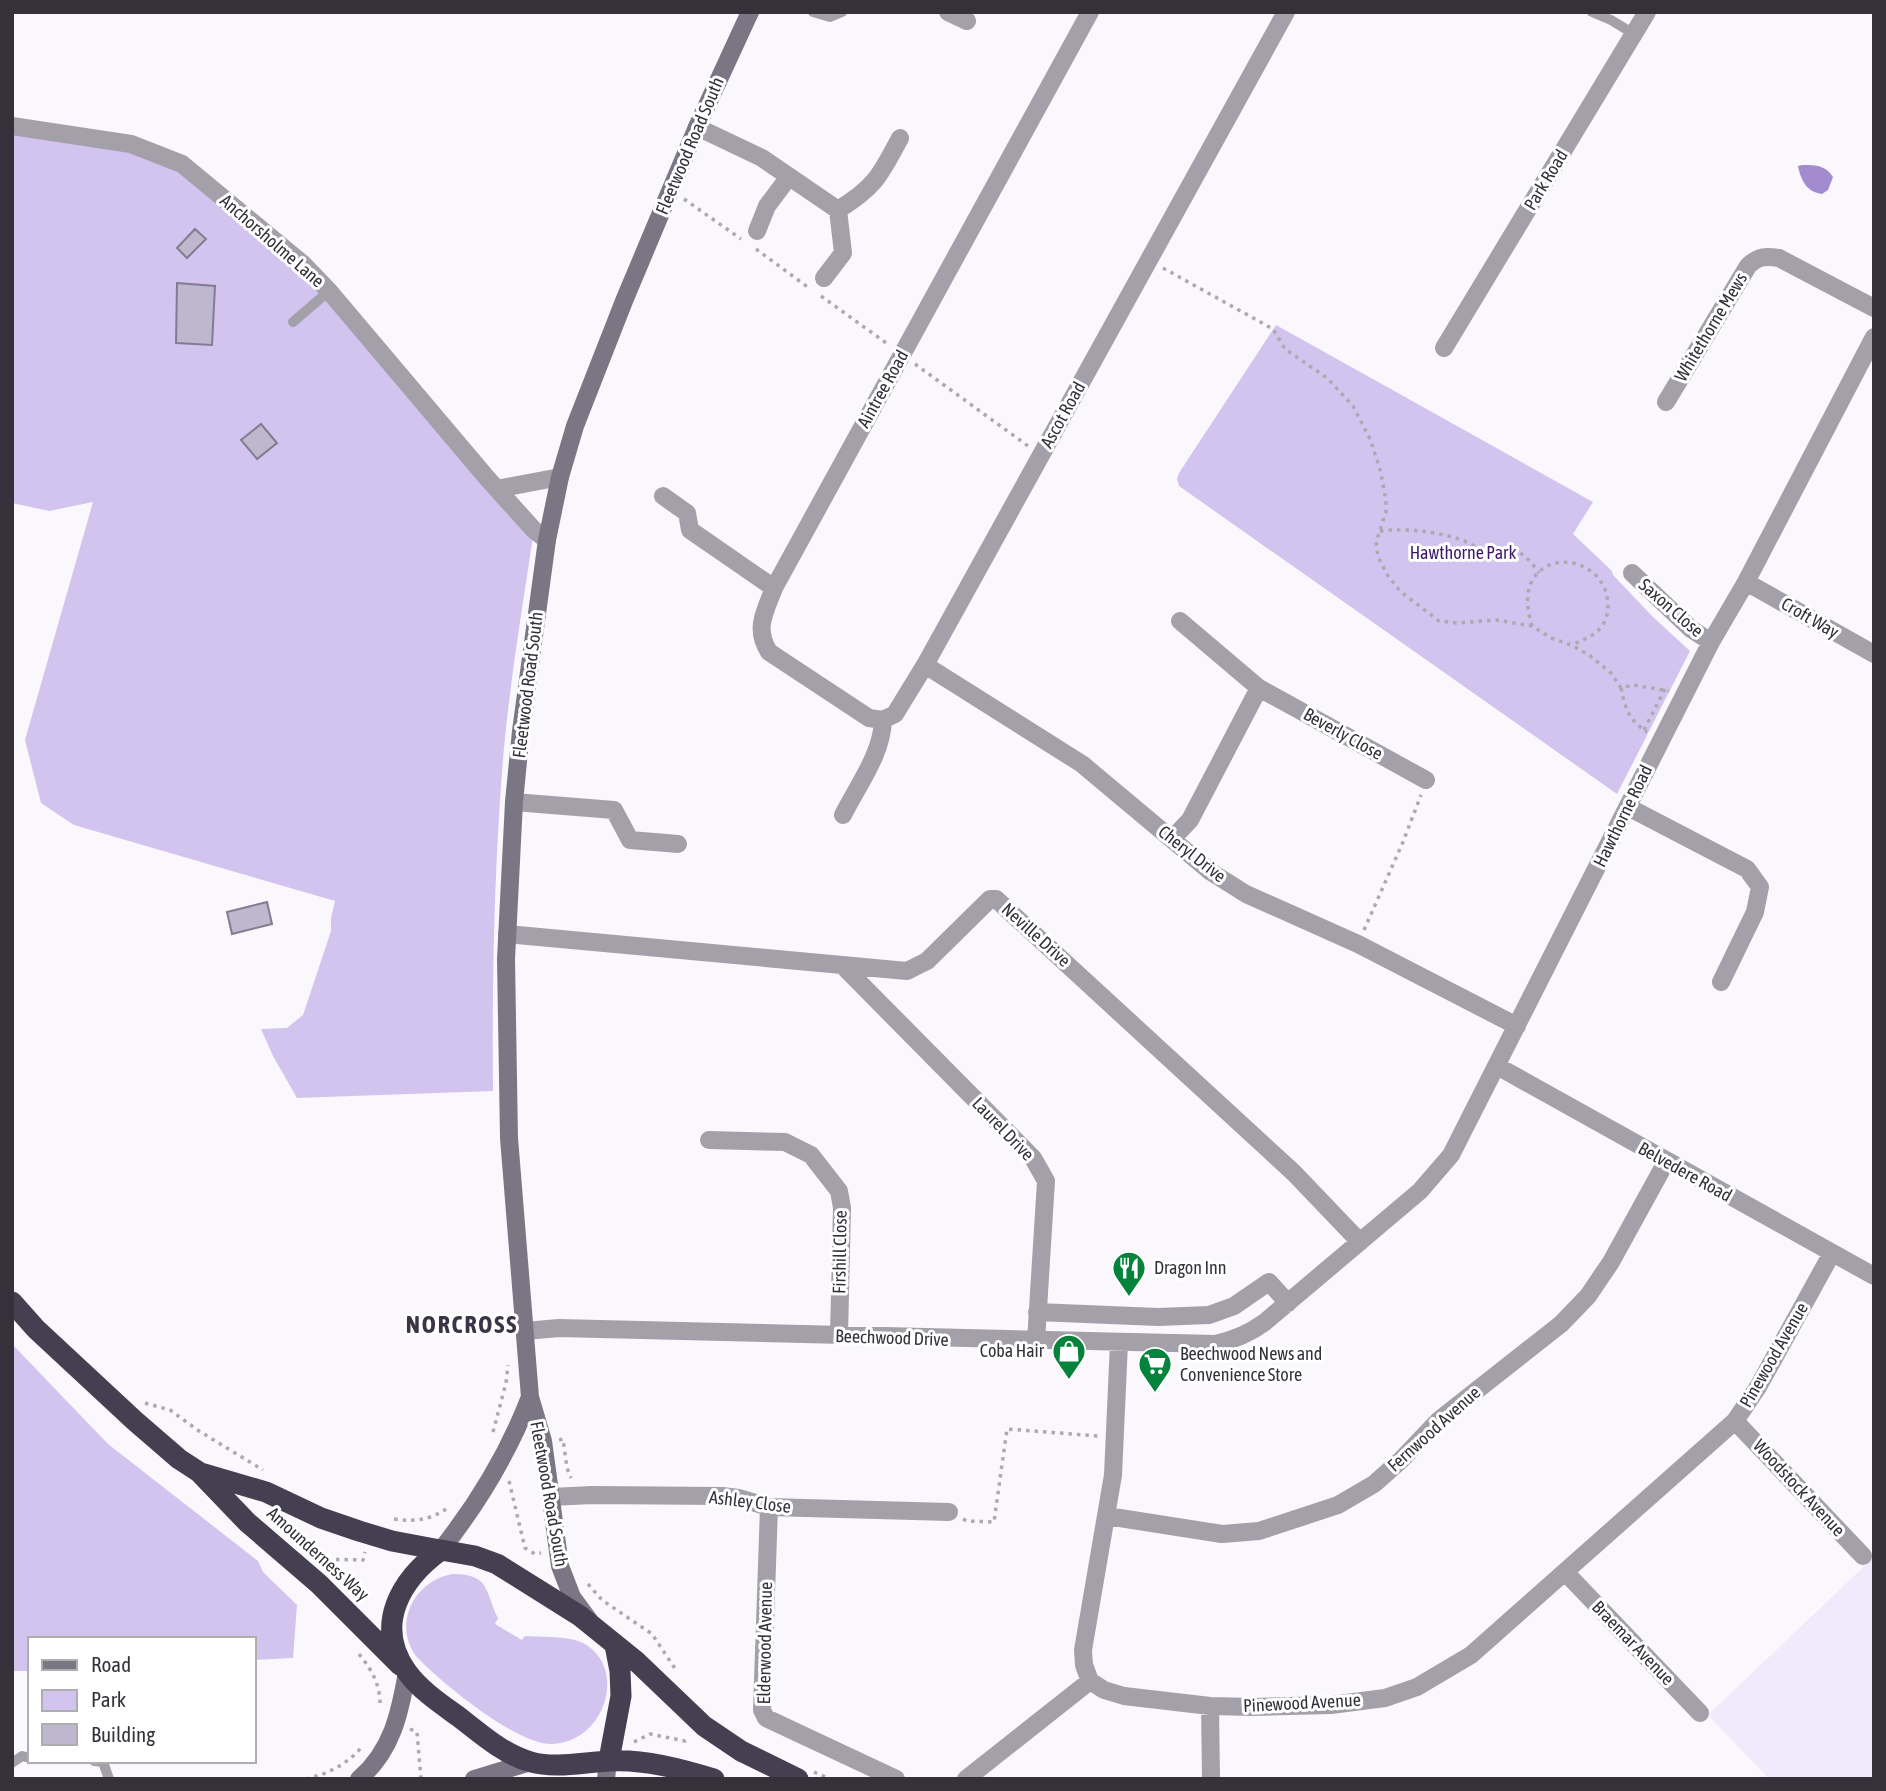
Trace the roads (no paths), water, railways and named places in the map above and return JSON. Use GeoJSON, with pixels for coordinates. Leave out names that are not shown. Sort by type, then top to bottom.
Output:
{"type":"FeatureCollection","features":[{"type":"Feature","properties":{"kind":"highway","name":"Amounderness Way"},"geometry":{"type":"LineString","coordinates":[[12,1302],[36,1329],[135,1421],[178,1459],[199,1472],[247,1522],[360,1623],[407,1672]]}},
{"type":"Feature","properties":{"kind":"highway","name":"Amounderness Way"},"geometry":{"type":"LineString","coordinates":[[199,1472],[266,1492],[321,1518],[370,1535],[440,1550]]}},
{"type":"Feature","properties":{"kind":"highway"},"geometry":{"type":"LineString","coordinates":[[714,1779],[633,1762],[608,1767],[532,1762],[515,1756],[485,1738],[432,1697],[407,1672],[397,1653],[393,1637],[393,1611],[401,1590],[440,1550],[475,1556],[497,1564],[593,1625],[637,1662],[704,1726],[741,1751],[798,1779]]}},
{"type":"Feature","properties":{"kind":"highway"},"geometry":{"type":"LineString","coordinates":[[608,1767],[621,1696],[615,1645]]}},
{"type":"Feature","properties":{"kind":"main road","name":"Fleetwood Road South"},"geometry":{"type":"LineString","coordinates":[[593,1625],[572,1597],[557,1551],[543,1441],[530,1397],[509,1138],[507,934],[514,802],[547,540],[560,477],[575,426],[605,346],[697,127],[750,12]]}},
{"type":"Feature","properties":{"kind":"main road","name":"Fleetwood Road South"},"geometry":{"type":"LineString","coordinates":[[440,1550],[477,1503],[516,1433],[530,1397]]}},
{"type":"Feature","properties":{"kind":"main road"},"geometry":{"type":"LineString","coordinates":[[359,1779],[380,1757],[391,1737],[400,1712],[407,1672]]}},
{"type":"Feature","properties":{"kind":"main road"},"geometry":{"type":"LineString","coordinates":[[474,1779],[532,1762],[550,1779]]}},
{"type":"Feature","properties":{"kind":"street"},"geometry":{"type":"LineString","coordinates":[[948,12],[967,21]]}},
{"type":"Feature","properties":{"kind":"street","name":"Aintree Road"},"geometry":{"type":"LineString","coordinates":[[883,720],[869,718],[769,652],[761,639],[762,621],[774,588],[1090,12]]}},
{"type":"Feature","properties":{"kind":"street","name":"Ascot Road"},"geometry":{"type":"LineString","coordinates":[[843,814],[878,748],[883,733],[883,720],[895,713],[925,665],[1286,12]]}},
{"type":"Feature","properties":{"kind":"street","name":"Park Road"},"geometry":{"type":"LineString","coordinates":[[1444,348],[1647,12]]}},
{"type":"Feature","properties":{"kind":"street","name":"Anchorsholme Lane"},"geometry":{"type":"LineString","coordinates":[[12,126],[131,144],[182,164],[303,264],[497,489],[534,530],[547,540]]}},
{"type":"Feature","properties":{"kind":"street"},"geometry":{"type":"LineString","coordinates":[[697,127],[762,158],[838,211],[843,253],[824,278]]}},
{"type":"Feature","properties":{"kind":"street"},"geometry":{"type":"LineString","coordinates":[[838,211],[861,196],[878,178],[900,138]]}},
{"type":"Feature","properties":{"kind":"street"},"geometry":{"type":"LineString","coordinates":[[757,231],[767,206],[788,178]]}},
{"type":"Feature","properties":{"kind":"street","name":"Whitethorne Mews"},"geometry":{"type":"LineString","coordinates":[[1666,402],[1748,266],[1755,259],[1766,256],[1779,258],[1874,308]]}},
{"type":"Feature","properties":{"kind":"street","name":"Hawthorne Road"},"geometry":{"type":"LineString","coordinates":[[1334,1264],[1420,1191],[1451,1155],[1682,698],[1874,337]]}},
{"type":"Feature","properties":{"kind":"street"},"geometry":{"type":"LineString","coordinates":[[497,489],[560,477]]}},
{"type":"Feature","properties":{"kind":"street"},"geometry":{"type":"LineString","coordinates":[[663,496],[687,513],[690,530],[774,588]]}},
{"type":"Feature","properties":{"kind":"street","name":"Saxon Close"},"geometry":{"type":"LineString","coordinates":[[1632,573],[1691,628],[1711,642]]}},
{"type":"Feature","properties":{"kind":"street","name":"Croft Way"},"geometry":{"type":"LineString","coordinates":[[1746,582],[1874,654]]}},
{"type":"Feature","properties":{"kind":"street","name":"Beverly Close"},"geometry":{"type":"LineString","coordinates":[[1180,621],[1259,688],[1426,780]]}},
{"type":"Feature","properties":{"kind":"street","name":"Cheryl Drive"},"geometry":{"type":"LineString","coordinates":[[925,665],[1082,764],[1211,873],[1245,894],[1357,944],[1517,1026]]}},
{"type":"Feature","properties":{"kind":"street"},"geometry":{"type":"LineString","coordinates":[[1172,839],[1189,820],[1259,688]]}},
{"type":"Feature","properties":{"kind":"street"},"geometry":{"type":"LineString","coordinates":[[514,802],[614,810],[630,840],[678,844]]}},
{"type":"Feature","properties":{"kind":"street"},"geometry":{"type":"LineString","coordinates":[[1628,807],[1747,869],[1760,887],[1755,912],[1721,982]]}},
{"type":"Feature","properties":{"kind":"street","name":"Neville Drive"},"geometry":{"type":"LineString","coordinates":[[507,934],[907,971],[927,961],[989,900],[996,900],[1294,1173],[1360,1242]]}},
{"type":"Feature","properties":{"kind":"street","name":"Laurel Drive"},"geometry":{"type":"LineString","coordinates":[[843,966],[1033,1158],[1041,1170],[1046,1181],[1036,1342]]}},
{"type":"Feature","properties":{"kind":"street","name":"Belvedere Road"},"geometry":{"type":"LineString","coordinates":[[1497,1066],[1874,1276]]}},
{"type":"Feature","properties":{"kind":"street","name":"Firshill Close"},"geometry":{"type":"LineString","coordinates":[[709,1140],[785,1142],[811,1155],[839,1191],[842,1208],[839,1336]]}},
{"type":"Feature","properties":{"kind":"street","name":"Fernwood Avenue"},"geometry":{"type":"LineString","coordinates":[[1107,1516],[1222,1534],[1259,1531],[1338,1505],[1374,1484],[1439,1420],[1561,1324],[1588,1296],[1611,1262],[1666,1162]]}},
{"type":"Feature","properties":{"kind":"street","name":"Pinewood Avenue"},"geometry":{"type":"LineString","coordinates":[[1090,1681],[1104,1690],[1124,1696],[1210,1706],[1331,1705],[1385,1698],[1417,1687],[1471,1655],[1735,1420],[1758,1387],[1832,1253]]}},
{"type":"Feature","properties":{"kind":"street","name":"Beechwood Drive"},"geometry":{"type":"LineString","coordinates":[[525,1331],[559,1328],[1036,1342],[1214,1344],[1250,1333],[1334,1264]]}},
{"type":"Feature","properties":{"kind":"street"},"geometry":{"type":"LineString","coordinates":[[1037,1312],[1158,1317],[1209,1315],[1234,1306],[1269,1282],[1288,1303]]}},
{"type":"Feature","properties":{"kind":"street"},"geometry":{"type":"LineString","coordinates":[[966,1779],[1090,1681],[1084,1665],[1083,1650],[1107,1516],[1115,1438],[1119,1343]]}},
{"type":"Feature","properties":{"kind":"street","name":"Woodstock Avenue"},"geometry":{"type":"LineString","coordinates":[[1735,1420],[1863,1556]]}},
{"type":"Feature","properties":{"kind":"street","name":"Ashley Close"},"geometry":{"type":"LineString","coordinates":[[551,1497],[722,1496],[769,1507],[949,1512]]}},
{"type":"Feature","properties":{"kind":"street","name":"Elderwood Avenue"},"geometry":{"type":"LineString","coordinates":[[769,1507],[762,1710],[766,1718],[774,1724],[896,1779]]}},
{"type":"Feature","properties":{"kind":"street","name":"Braemar Avenue"},"geometry":{"type":"LineString","coordinates":[[1566,1573],[1700,1713]]}},
{"type":"Feature","properties":{"kind":"street"},"geometry":{"type":"LineString","coordinates":[[1210,1706],[1211,1779]]}},
{"type":"Feature","properties":{"kind":"lane"},"geometry":{"type":"LineString","coordinates":[[813,12],[830,17],[842,12]]}},
{"type":"Feature","properties":{"kind":"lane"},"geometry":{"type":"LineString","coordinates":[[1592,12],[1634,34]]}},
{"type":"Feature","properties":{"kind":"lane"},"geometry":{"type":"LineString","coordinates":[[293,322],[329,292]]}},
{"type":"Feature","properties":{"kind":"lane"},"geometry":{"type":"LineString","coordinates":[[12,1763],[22,1756],[28,1758]]}},
{"type":"Feature","properties":{"kind":"place","name":"Dragon Inn"},"geometry":{"type":"Point","coordinates":[1129,1298]}},
{"type":"Feature","properties":{"kind":"place","name":"Coba Hair"},"geometry":{"type":"Point","coordinates":[1069,1381]}},
{"type":"Feature","properties":{"kind":"place","name":"Beechwood News and Convenience Store"},"geometry":{"type":"Point","coordinates":[1155,1394]}},
{"type":"Feature","properties":{"kind":"district","name":"NORCROSS"},"geometry":{"type":"Point","coordinates":[462,1325]}},
{"type":"Feature","properties":{"kind":"park label","name":"Hawthorne Park"},"geometry":{"type":"Point","coordinates":[1463,553]}}]}
